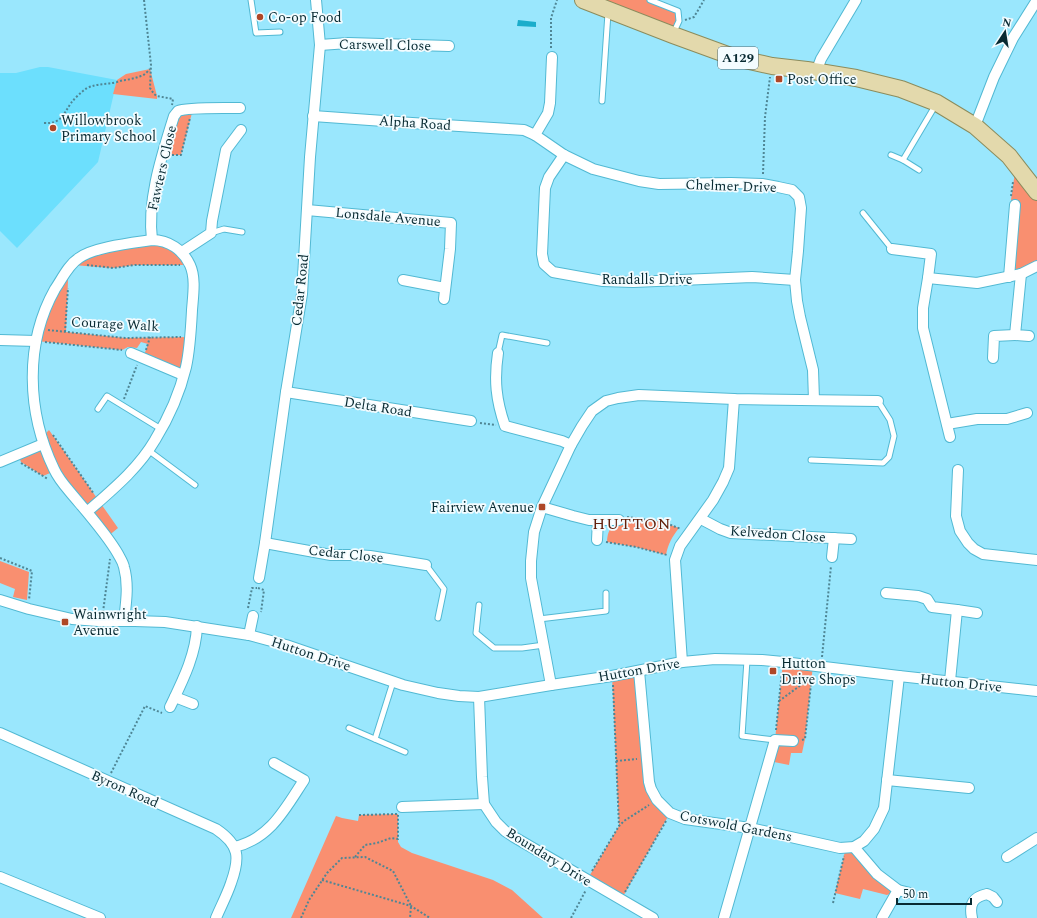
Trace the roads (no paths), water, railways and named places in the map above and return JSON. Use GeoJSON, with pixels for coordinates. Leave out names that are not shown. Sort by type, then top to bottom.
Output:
{"type":"FeatureCollection","features":[{"type":"Feature","properties":{"kind":"main road","name":"A129"},"geometry":{"type":"LineString","coordinates":[[583,0],[608,10],[676,28],[736,58],[772,66],[856,78],[901,89],[937,103],[975,126],[1009,156],[1037,192]]}},
{"type":"Feature","properties":{"kind":"street","name":"Cedar Road"},"geometry":{"type":"LineString","coordinates":[[258,583],[302,294],[310,157],[320,45],[316,0]]}},
{"type":"Feature","properties":{"kind":"street"},"geometry":{"type":"LineString","coordinates":[[816,72],[821,59],[856,0]]}},
{"type":"Feature","properties":{"kind":"street"},"geometry":{"type":"LineString","coordinates":[[975,126],[994,77],[1013,38],[1037,0]]}},
{"type":"Feature","properties":{"kind":"street","name":"Carswell Close"},"geometry":{"type":"LineString","coordinates":[[320,45],[348,43],[449,46]]}},
{"type":"Feature","properties":{"kind":"street"},"geometry":{"type":"LineString","coordinates":[[535,135],[548,113],[550,103],[552,57]]}},
{"type":"Feature","properties":{"kind":"street","name":"Fawters Close"},"geometry":{"type":"LineString","coordinates":[[152,240],[150,228],[151,208],[156,181],[174,116],[178,111],[193,109],[240,108]]}},
{"type":"Feature","properties":{"kind":"street","name":"Alpha Road"},"geometry":{"type":"LineString","coordinates":[[313,116],[516,129]]}},
{"type":"Feature","properties":{"kind":"street","name":"Chelmer Drive"},"geometry":{"type":"LineString","coordinates":[[516,129],[524,130],[535,135],[564,155],[593,170],[639,181],[659,184],[762,184],[792,190],[799,197],[801,208],[795,280],[800,317],[813,370],[814,400]]}},
{"type":"Feature","properties":{"kind":"street"},"geometry":{"type":"LineString","coordinates":[[182,252],[211,233],[226,150],[241,130]]}},
{"type":"Feature","properties":{"kind":"street","name":"Randalls Drive"},"geometry":{"type":"LineString","coordinates":[[564,155],[549,177],[545,188],[542,254],[544,264],[553,272],[603,281],[632,282],[752,277],[795,280]]}},
{"type":"Feature","properties":{"kind":"street"},"geometry":{"type":"LineString","coordinates":[[1009,277],[1015,205]]}},
{"type":"Feature","properties":{"kind":"street","name":"Lonsdale Avenue"},"geometry":{"type":"LineString","coordinates":[[307,210],[451,223],[450,249],[444,299]]}},
{"type":"Feature","properties":{"kind":"street"},"geometry":{"type":"LineString","coordinates":[[87,512],[123,481],[136,467],[148,450],[161,429],[178,393],[186,367],[194,286],[190,265],[182,252],[166,242],[152,240],[106,248],[79,258],[69,267],[49,300],[39,329],[33,358],[32,379],[36,414],[43,444],[55,471],[64,486],[112,544],[124,565],[127,579],[127,598],[124,621]]}},
{"type":"Feature","properties":{"kind":"street"},"geometry":{"type":"LineString","coordinates":[[892,249],[931,254],[923,308],[923,328],[950,437]]}},
{"type":"Feature","properties":{"kind":"street"},"geometry":{"type":"LineString","coordinates":[[928,278],[977,283],[1021,274],[1037,266]]}},
{"type":"Feature","properties":{"kind":"street"},"geometry":{"type":"LineString","coordinates":[[1015,335],[1021,274]]}},
{"type":"Feature","properties":{"kind":"street"},"geometry":{"type":"LineString","coordinates":[[403,280],[445,288]]}},
{"type":"Feature","properties":{"kind":"street"},"geometry":{"type":"LineString","coordinates":[[992,358],[994,336],[1029,336]]}},
{"type":"Feature","properties":{"kind":"street"},"geometry":{"type":"LineString","coordinates":[[0,340],[36,341]]}},
{"type":"Feature","properties":{"kind":"street"},"geometry":{"type":"LineString","coordinates":[[498,353],[495,371],[496,393],[501,416],[505,426],[562,440],[571,445]]}},
{"type":"Feature","properties":{"kind":"street"},"geometry":{"type":"LineString","coordinates":[[138,356],[183,375]]}},
{"type":"Feature","properties":{"kind":"street","name":"Delta Road"},"geometry":{"type":"LineString","coordinates":[[286,392],[471,421]]}},
{"type":"Feature","properties":{"kind":"street"},"geometry":{"type":"LineString","coordinates":[[552,685],[531,578],[534,532],[542,507],[571,445],[592,411],[606,401],[639,395],[734,399],[878,401]]}},
{"type":"Feature","properties":{"kind":"street"},"geometry":{"type":"LineString","coordinates":[[682,662],[675,570],[676,557],[680,546],[701,519],[713,500],[729,468],[734,399]]}},
{"type":"Feature","properties":{"kind":"street"},"geometry":{"type":"LineString","coordinates":[[947,424],[977,419],[1007,419],[1027,413]]}},
{"type":"Feature","properties":{"kind":"street"},"geometry":{"type":"LineString","coordinates":[[0,462],[43,444]]}},
{"type":"Feature","properties":{"kind":"street"},"geometry":{"type":"LineString","coordinates":[[958,470],[956,516],[960,530],[968,543],[982,554],[1037,560]]}},
{"type":"Feature","properties":{"kind":"street"},"geometry":{"type":"LineString","coordinates":[[542,507],[589,520],[619,520]]}},
{"type":"Feature","properties":{"kind":"street","name":"Kelvedon Close"},"geometry":{"type":"LineString","coordinates":[[701,519],[720,530],[731,534],[851,539]]}},
{"type":"Feature","properties":{"kind":"street"},"geometry":{"type":"LineString","coordinates":[[598,520],[598,540]]}},
{"type":"Feature","properties":{"kind":"street","name":"Kelvedon Close"},"geometry":{"type":"LineString","coordinates":[[832,557],[834,538]]}},
{"type":"Feature","properties":{"kind":"street","name":"Cedar Close"},"geometry":{"type":"LineString","coordinates":[[265,543],[331,555],[370,556],[426,565]]}},
{"type":"Feature","properties":{"kind":"street"},"geometry":{"type":"LineString","coordinates":[[886,593],[918,596],[927,599],[932,607],[977,613]]}},
{"type":"Feature","properties":{"kind":"street","name":"Hutton Drive"},"geometry":{"type":"LineString","coordinates":[[0,600],[29,609],[72,619],[165,622],[249,635],[286,645],[417,689],[438,693],[479,697],[612,676],[682,662],[715,659],[762,660],[817,665],[899,676],[1037,691]]}},
{"type":"Feature","properties":{"kind":"street"},"geometry":{"type":"LineString","coordinates":[[950,681],[957,610]]}},
{"type":"Feature","properties":{"kind":"street"},"geometry":{"type":"LineString","coordinates":[[249,635],[254,614]]}},
{"type":"Feature","properties":{"kind":"street"},"geometry":{"type":"LineString","coordinates":[[170,707],[192,656],[195,644],[196,626]]}},
{"type":"Feature","properties":{"kind":"street","name":"Cotswold Gardens"},"geometry":{"type":"LineString","coordinates":[[639,671],[649,782],[657,800],[670,813],[685,819],[750,828],[840,848],[850,847]]}},
{"type":"Feature","properties":{"kind":"street"},"geometry":{"type":"LineString","coordinates":[[899,676],[884,808],[874,829],[864,841],[850,847],[877,874],[898,890],[910,893]]}},
{"type":"Feature","properties":{"kind":"street"},"geometry":{"type":"LineString","coordinates":[[175,697],[193,704]]}},
{"type":"Feature","properties":{"kind":"street","name":"Boundary Drive"},"geometry":{"type":"LineString","coordinates":[[479,697],[484,804],[496,822],[514,838],[652,918]]}},
{"type":"Feature","properties":{"kind":"street","name":"Byron Road"},"geometry":{"type":"LineString","coordinates":[[0,733],[216,829],[224,834],[234,847],[237,858],[236,869],[216,918]]}},
{"type":"Feature","properties":{"kind":"street"},"geometry":{"type":"LineString","coordinates":[[724,918],[775,740],[793,741]]}},
{"type":"Feature","properties":{"kind":"street"},"geometry":{"type":"LineString","coordinates":[[234,847],[244,845],[262,835],[270,828],[278,819],[304,780],[274,763]]}},
{"type":"Feature","properties":{"kind":"street"},"geometry":{"type":"LineString","coordinates":[[888,780],[969,788]]}},
{"type":"Feature","properties":{"kind":"street"},"geometry":{"type":"LineString","coordinates":[[400,811],[484,804]]}},
{"type":"Feature","properties":{"kind":"street"},"geometry":{"type":"LineString","coordinates":[[1007,857],[1037,838]]}},
{"type":"Feature","properties":{"kind":"street"},"geometry":{"type":"LineString","coordinates":[[0,877],[100,918]]}},
{"type":"Feature","properties":{"kind":"street"},"geometry":{"type":"LineString","coordinates":[[882,918],[898,890]]}},
{"type":"Feature","properties":{"kind":"street"},"geometry":{"type":"LineString","coordinates":[[972,918],[970,910],[973,902],[979,896],[988,894],[997,902]]}},
{"type":"Feature","properties":{"kind":"lane"},"geometry":{"type":"LineString","coordinates":[[251,0],[256,33],[280,32]]}},
{"type":"Feature","properties":{"kind":"lane"},"geometry":{"type":"LineString","coordinates":[[650,0],[678,11],[676,28]]}},
{"type":"Feature","properties":{"kind":"lane"},"geometry":{"type":"LineString","coordinates":[[602,101],[608,10]]}},
{"type":"Feature","properties":{"kind":"lane"},"geometry":{"type":"LineString","coordinates":[[903,160],[937,103]]}},
{"type":"Feature","properties":{"kind":"lane"},"geometry":{"type":"LineString","coordinates":[[892,155],[919,170]]}},
{"type":"Feature","properties":{"kind":"lane"},"geometry":{"type":"LineString","coordinates":[[863,213],[892,249]]}},
{"type":"Feature","properties":{"kind":"lane"},"geometry":{"type":"LineString","coordinates":[[211,233],[224,230],[242,232]]}},
{"type":"Feature","properties":{"kind":"lane"},"geometry":{"type":"LineString","coordinates":[[498,353],[502,335],[547,343]]}},
{"type":"Feature","properties":{"kind":"lane"},"geometry":{"type":"LineString","coordinates":[[98,409],[107,396],[161,429]]}},
{"type":"Feature","properties":{"kind":"lane"},"geometry":{"type":"LineString","coordinates":[[811,460],[883,463],[890,457],[894,436],[890,420],[878,401]]}},
{"type":"Feature","properties":{"kind":"lane"},"geometry":{"type":"LineString","coordinates":[[148,450],[195,485]]}},
{"type":"Feature","properties":{"kind":"lane"},"geometry":{"type":"LineString","coordinates":[[426,565],[444,589],[438,618]]}},
{"type":"Feature","properties":{"kind":"lane"},"geometry":{"type":"LineString","coordinates":[[539,619],[606,610],[606,593]]}},
{"type":"Feature","properties":{"kind":"lane"},"geometry":{"type":"LineString","coordinates":[[479,605],[476,633],[494,648],[522,648],[544,645]]}},
{"type":"Feature","properties":{"kind":"lane"},"geometry":{"type":"LineString","coordinates":[[747,660],[742,736],[775,740]]}},
{"type":"Feature","properties":{"kind":"lane"},"geometry":{"type":"LineString","coordinates":[[376,739],[393,682]]}},
{"type":"Feature","properties":{"kind":"lane"},"geometry":{"type":"LineString","coordinates":[[349,728],[405,752]]}},
{"type":"Feature","properties":{"kind":"place","name":"Co-op Food"},"geometry":{"type":"Point","coordinates":[260,17]}},
{"type":"Feature","properties":{"kind":"place","name":"Post Office"},"geometry":{"type":"Point","coordinates":[779,79]}},
{"type":"Feature","properties":{"kind":"place","name":"Willowbrook Primary School"},"geometry":{"type":"Point","coordinates":[53,128]}},
{"type":"Feature","properties":{"kind":"place","name":"Fairview Avenue"},"geometry":{"type":"Point","coordinates":[542,507]}},
{"type":"Feature","properties":{"kind":"place","name":"Wainwright Avenue"},"geometry":{"type":"Point","coordinates":[65,622]}},
{"type":"Feature","properties":{"kind":"place","name":"Hutton Drive Shops"},"geometry":{"type":"Point","coordinates":[773,671]}},
{"type":"Feature","properties":{"kind":"district","name":"HUTTON"},"geometry":{"type":"Point","coordinates":[632,524]}}]}
